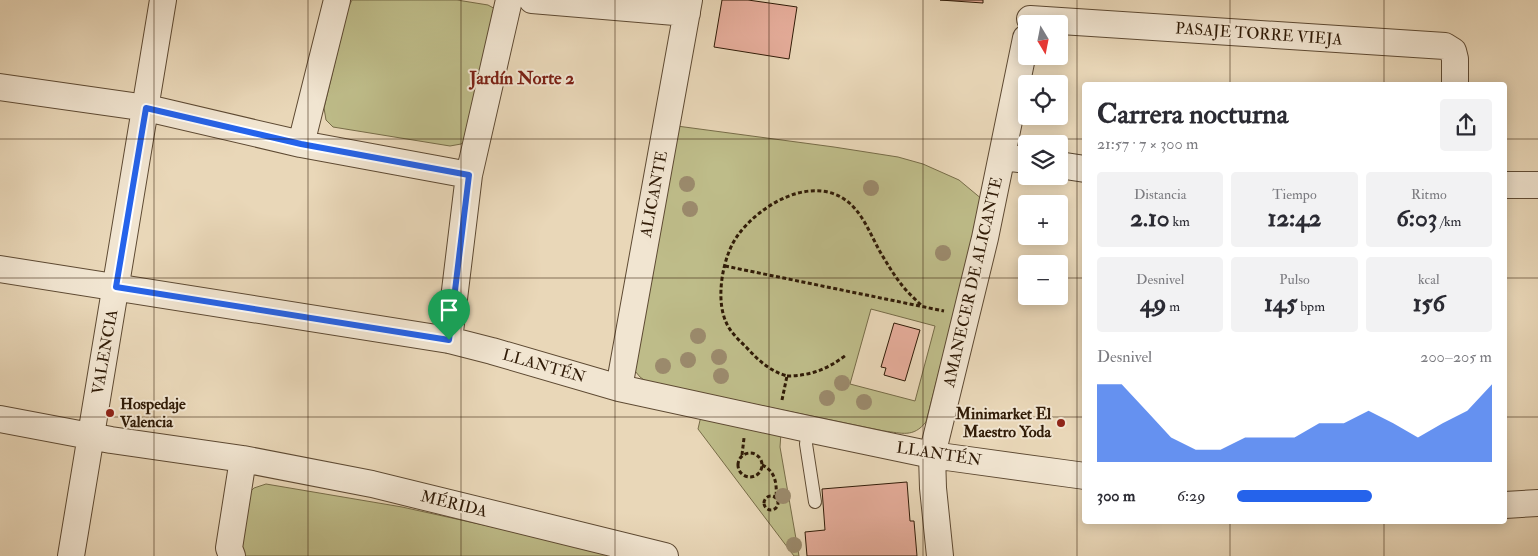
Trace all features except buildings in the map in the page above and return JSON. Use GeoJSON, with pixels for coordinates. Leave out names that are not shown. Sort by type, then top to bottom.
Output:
{"type":"FeatureCollection","features":[{"type":"Feature","properties":{"kind":"street","name":"VALENCIA"},"geometry":{"type":"LineString","coordinates":[[71,556],[163,0]]}},
{"type":"Feature","properties":{"kind":"street"},"geometry":{"type":"LineString","coordinates":[[301,144],[338,0]]}},
{"type":"Feature","properties":{"kind":"street"},"geometry":{"type":"LineString","coordinates":[[449,340],[469,175],[509,0]]}},
{"type":"Feature","properties":{"kind":"street"},"geometry":{"type":"LineString","coordinates":[[532,0],[688,6]]}},
{"type":"Feature","properties":{"kind":"street","name":"ALICANTE"},"geometry":{"type":"LineString","coordinates":[[619,388],[688,6]]}},
{"type":"Feature","properties":{"kind":"street","name":"PASAJE TORRE VIEJA"},"geometry":{"type":"LineString","coordinates":[[1068,22],[1445,46],[1453,51],[1455,82]]}},
{"type":"Feature","properties":{"kind":"street","name":"AMANECER DE ALICANTE"},"geometry":{"type":"LineString","coordinates":[[940,556],[933,488],[932,455],[986,238],[1014,159],[1025,65]]}},
{"type":"Feature","properties":{"kind":"street"},"geometry":{"type":"LineString","coordinates":[[0,87],[146,108],[301,144],[469,175]]}},
{"type":"Feature","properties":{"kind":"street"},"geometry":{"type":"LineString","coordinates":[[1068,166],[1082,169]]}},
{"type":"Feature","properties":{"kind":"street"},"geometry":{"type":"LineString","coordinates":[[1507,185],[1538,185]]}},
{"type":"Feature","properties":{"kind":"street","name":"LLANTÉN"},"geometry":{"type":"LineString","coordinates":[[0,269],[449,340],[619,388],[808,429],[932,455],[1082,476]]}},
{"type":"Feature","properties":{"kind":"street","name":"MÉRIDA"},"geometry":{"type":"LineString","coordinates":[[0,419],[91,436],[242,459],[372,484],[665,556]]}},
{"type":"Feature","properties":{"kind":"street"},"geometry":{"type":"LineString","coordinates":[[232,556],[229,548],[242,459]]}},
{"type":"Feature","properties":{"kind":"street"},"geometry":{"type":"LineString","coordinates":[[1507,505],[1538,503]]}},
{"type":"Feature","properties":{"kind":"lane"},"geometry":{"type":"LineString","coordinates":[[808,429],[806,444],[815,502]]}},
{"type":"Feature","properties":{"kind":"path"},"geometry":{"type":"LineString","coordinates":[[846,355],[833,366],[799,376],[787,376],[766,366],[734,335],[726,322],[720,305],[722,281],[729,251],[738,235],[749,222],[769,206],[789,196],[806,191],[827,191],[845,199],[858,213],[900,283],[922,306]]}},
{"type":"Feature","properties":{"kind":"path"},"geometry":{"type":"LineString","coordinates":[[725,266],[966,315]]}},
{"type":"Feature","properties":{"kind":"path"},"geometry":{"type":"LineString","coordinates":[[777,422],[787,376]]}},
{"type":"Feature","properties":{"kind":"path"},"geometry":{"type":"LineString","coordinates":[[762,465],[759,473],[751,477],[742,475],[738,467],[739,458],[742,455],[751,453],[759,457],[762,465],[773,473],[776,485],[778,505],[769,510],[765,507],[764,502],[768,497],[776,498]]}},
{"type":"Feature","properties":{"kind":"shaded area"},"geometry":{"type":"Polygon","coordinates":[[[352,0],[457,0],[488,5],[497,10],[470,139],[461,144],[450,146],[333,127],[326,120],[324,108],[348,8],[352,0]]]}},
{"type":"Feature","properties":{"kind":"shaded area"},"geometry":{"type":"Polygon","coordinates":[[[677,126],[898,157],[923,164],[959,180],[983,200],[926,422],[912,432],[884,431],[647,382],[635,371],[677,126]],[[871,309],[850,384],[915,401],[935,326],[871,309]]]}},
{"type":"Feature","properties":{"kind":"shaded area"},"geometry":{"type":"Polygon","coordinates":[[[701,416],[781,433],[780,447],[799,556],[794,556],[698,429],[701,416]]]}},
{"type":"Feature","properties":{"kind":"shaded area"},"geometry":{"type":"Polygon","coordinates":[[[266,484],[402,507],[624,556],[242,556],[240,554],[248,494],[254,488],[266,484]]]}},
{"type":"Feature","properties":{"kind":"place","name":"Hospedaje Valencia"},"geometry":{"type":"Point","coordinates":[110,413]}},
{"type":"Feature","properties":{"kind":"place","name":"Minimarket El Maestro Yoda"},"geometry":{"type":"Point","coordinates":[1061,423]}},
{"type":"Feature","properties":{"kind":"district","name":"Jardín Norte 2"},"geometry":{"type":"Point","coordinates":[522,78]}},
{"type":"Feature","properties":{"kind":"route"},"geometry":{"type":"LineString","coordinates":[[146,108],[301,144],[469,175],[449,340],[116,287],[146,108]]}}]}
